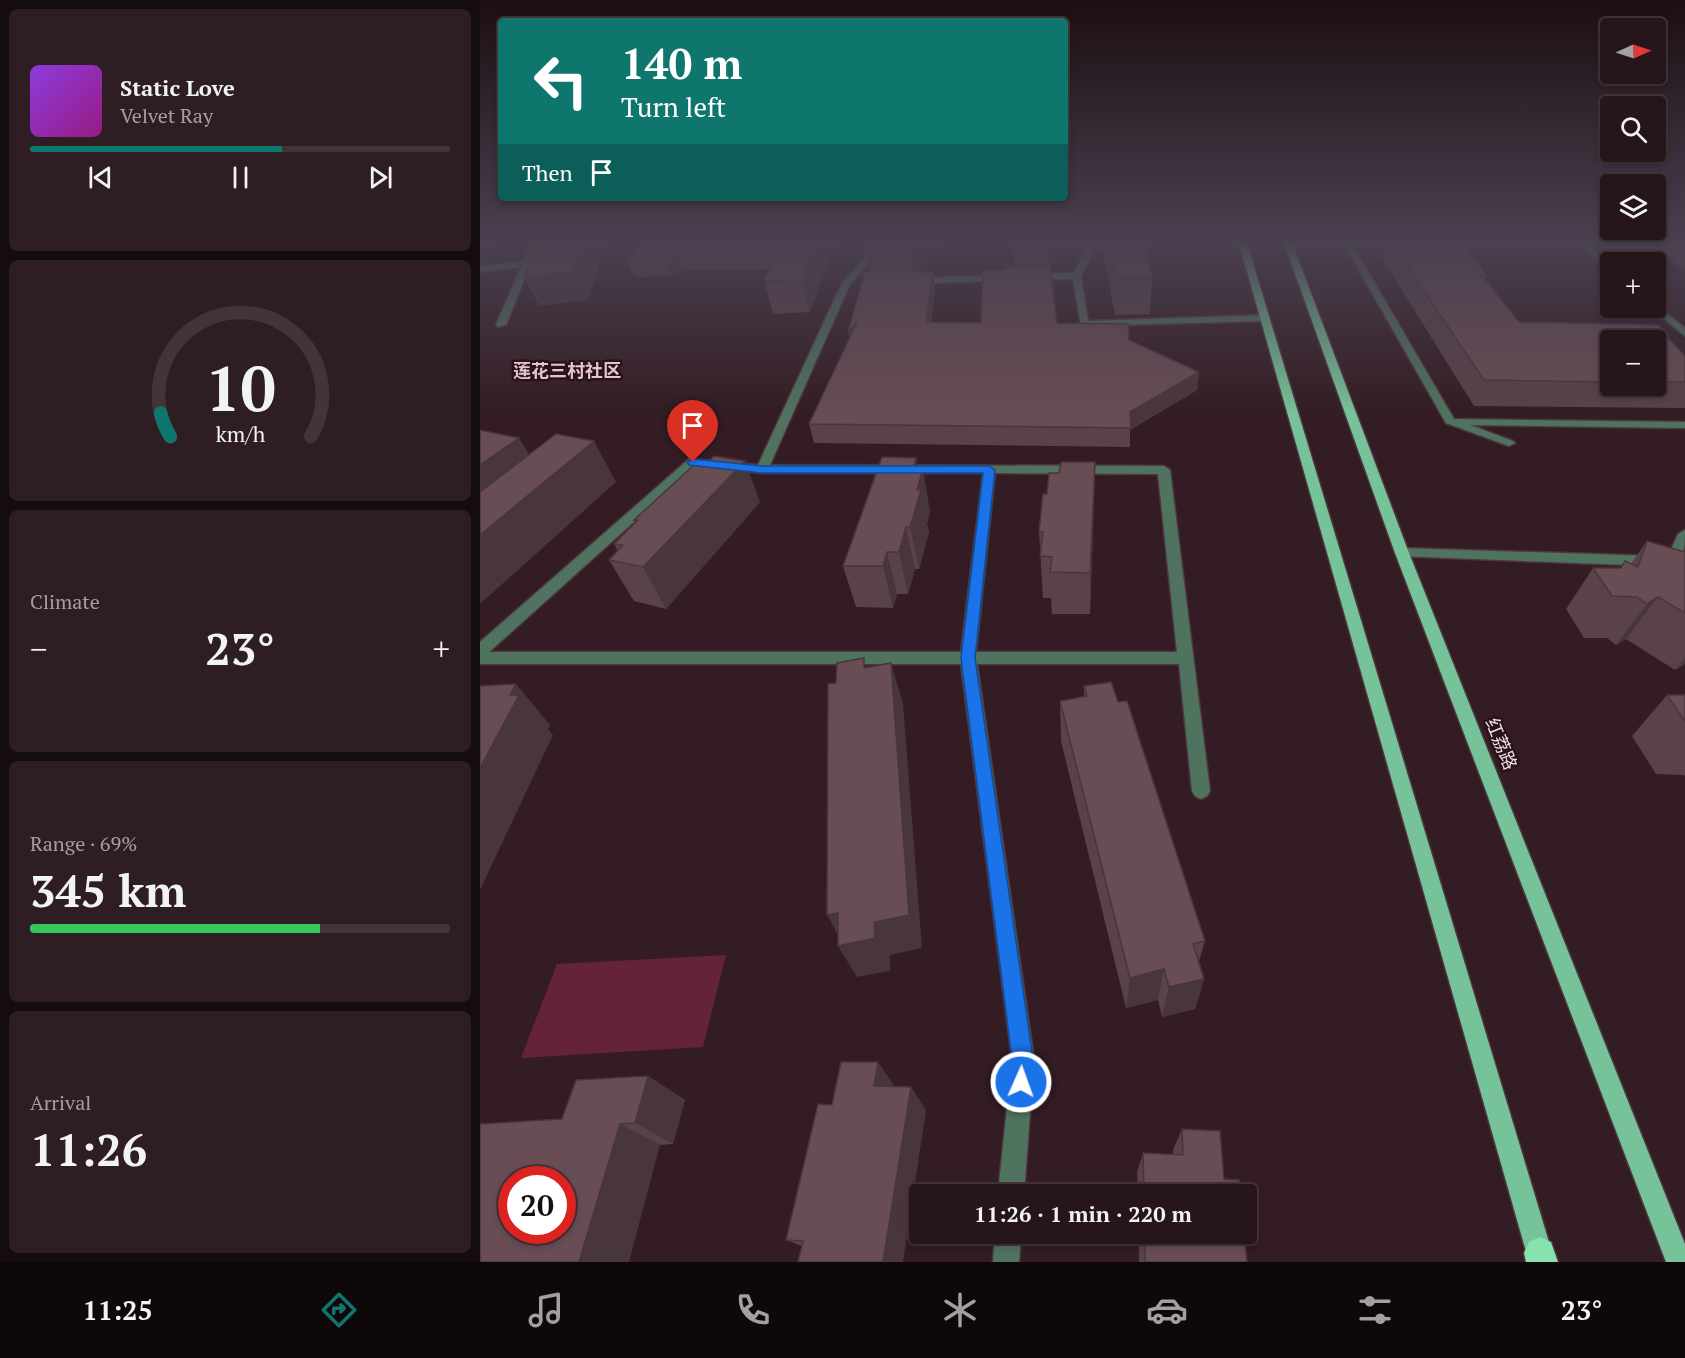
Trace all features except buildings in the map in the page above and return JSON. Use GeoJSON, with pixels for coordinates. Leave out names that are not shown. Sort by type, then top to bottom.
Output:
{"type":"FeatureCollection","features":[{"type":"Feature","properties":{"kind":"main road"},"geometry":{"type":"LineString","coordinates":[[1259,299],[1541,1259]]}},
{"type":"Feature","properties":{"kind":"main road","name":"红荔路"},"geometry":{"type":"LineString","coordinates":[[1309,299],[1402,553],[1679,1262]]}},
{"type":"Feature","properties":{"kind":"street"},"geometry":{"type":"LineString","coordinates":[[501,325],[511,299]]}},
{"type":"Feature","properties":{"kind":"street"},"geometry":{"type":"LineString","coordinates":[[762,469],[844,299]]}},
{"type":"Feature","properties":{"kind":"street"},"geometry":{"type":"LineString","coordinates":[[1080,299],[1084,324],[1264,318]]}},
{"type":"Feature","properties":{"kind":"street"},"geometry":{"type":"LineString","coordinates":[[1380,299],[1450,421],[1509,443]]}},
{"type":"Feature","properties":{"kind":"street"},"geometry":{"type":"LineString","coordinates":[[1666,317],[1685,333]]}},
{"type":"Feature","properties":{"kind":"street"},"geometry":{"type":"LineString","coordinates":[[1450,421],[1685,425]]}},
{"type":"Feature","properties":{"kind":"street"},"geometry":{"type":"LineString","coordinates":[[480,651],[693,462],[762,469],[1164,470],[1202,791]]}},
{"type":"Feature","properties":{"kind":"street"},"geometry":{"type":"LineString","coordinates":[[989,470],[968,658],[1023,1059],[1012,1184]]}},
{"type":"Feature","properties":{"kind":"street"},"geometry":{"type":"LineString","coordinates":[[1402,553],[1676,565],[1685,534]]}},
{"type":"Feature","properties":{"kind":"street"},"geometry":{"type":"LineString","coordinates":[[480,658],[1186,658]]}},
{"type":"Feature","properties":{"kind":"street"},"geometry":{"type":"LineString","coordinates":[[1006,1262],[1007,1244]]}},
{"type":"Feature","properties":{"kind":"shaded area"},"geometry":{"type":"Polygon","coordinates":[[[726,955],[703,1047],[521,1058],[557,964],[726,955]]]}},
{"type":"Feature","properties":{"kind":"district","name":"莲花三村社区"},"geometry":{"type":"Point","coordinates":[567,371]}},
{"type":"Feature","properties":{"kind":"route"},"geometry":{"type":"LineString","coordinates":[[693,462],[762,469],[989,470],[968,658],[1023,1059],[1021,1082]]}}]}
